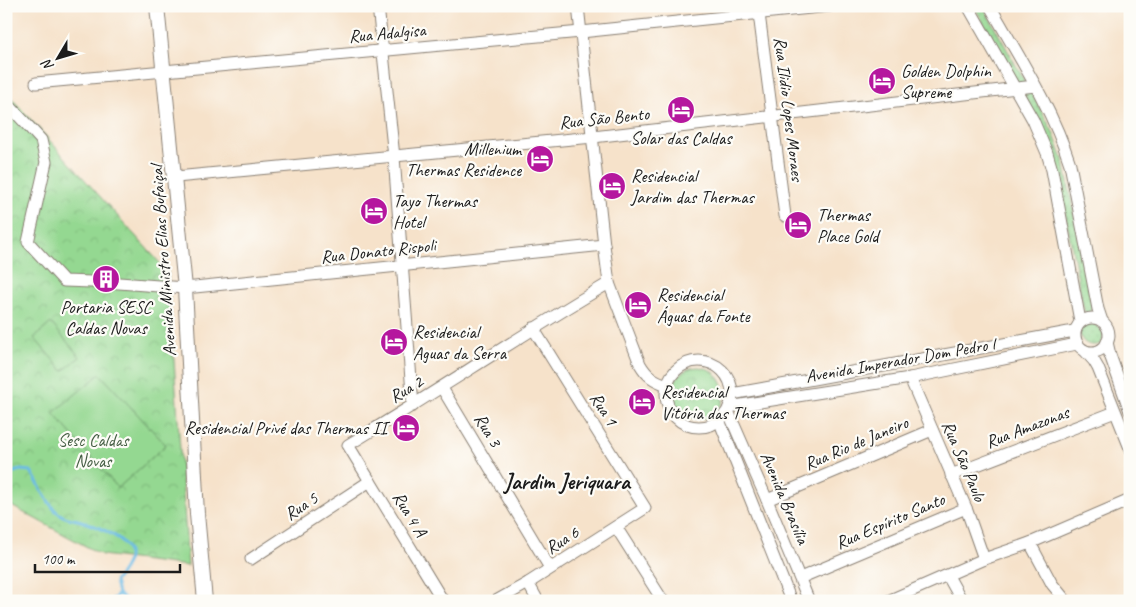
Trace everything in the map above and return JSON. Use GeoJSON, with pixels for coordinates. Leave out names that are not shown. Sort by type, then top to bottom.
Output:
{"type":"FeatureCollection","features":[{"type":"Feature","properties":{"kind":"main road","name":"Avenida Ministro Elias Bufaiçal"},"geometry":{"type":"LineString","coordinates":[[157,6],[176,177],[185,288],[197,514],[205,601]]}},
{"type":"Feature","properties":{"kind":"main road","name":"Avenida Ministro Elias Bufaiçal"},"geometry":{"type":"LineString","coordinates":[[196,601],[194,559],[197,514]]}},
{"type":"Feature","properties":{"kind":"street"},"geometry":{"type":"LineString","coordinates":[[378,6],[394,157],[413,406]]}},
{"type":"Feature","properties":{"kind":"street"},"geometry":{"type":"LineString","coordinates":[[578,6],[609,283],[645,373],[652,380],[667,385]]}},
{"type":"Feature","properties":{"kind":"street","name":"Rua Adalgisa"},"geometry":{"type":"LineString","coordinates":[[36,83],[581,32],[758,10],[830,6]]}},
{"type":"Feature","properties":{"kind":"street"},"geometry":{"type":"LineString","coordinates":[[968,6],[1033,120],[1048,153],[1077,326],[1074,336],[1094,361],[1130,448]]}},
{"type":"Feature","properties":{"kind":"street"},"geometry":{"type":"LineString","coordinates":[[990,6],[1057,127],[1070,164],[1098,308],[1102,321],[1109,331],[1104,347],[1095,352],[1081,347]]}},
{"type":"Feature","properties":{"kind":"street","name":"Rua Ilidio Lopes Moraes"},"geometry":{"type":"LineString","coordinates":[[758,10],[786,216]]}},
{"type":"Feature","properties":{"kind":"street","name":"Rua São Bento"},"geometry":{"type":"LineString","coordinates":[[176,177],[594,137],[1035,86]]}},
{"type":"Feature","properties":{"kind":"street","name":"Rua Donato Rispoli"},"geometry":{"type":"LineString","coordinates":[[6,102],[41,140],[46,162],[28,242],[64,281],[185,288],[604,245]]}},
{"type":"Feature","properties":{"kind":"street","name":"Rua 2"},"geometry":{"type":"LineString","coordinates":[[348,445],[442,388],[533,328],[609,283]]}},
{"type":"Feature","properties":{"kind":"street"},"geometry":{"type":"LineString","coordinates":[[1077,326],[1091,317],[1102,321]]}},
{"type":"Feature","properties":{"kind":"street","name":"Avenida Imperador Dom Pedro l"},"geometry":{"type":"LineString","coordinates":[[732,394],[1077,326]]}},
{"type":"Feature","properties":{"kind":"street","name":"Rua 1"},"geometry":{"type":"LineString","coordinates":[[533,328],[645,508]]}},
{"type":"Feature","properties":{"kind":"street"},"geometry":{"type":"LineString","coordinates":[[1107,342],[1130,411]]}},
{"type":"Feature","properties":{"kind":"street","name":"Avenida Imperador Dom Pedro l"},"geometry":{"type":"LineString","coordinates":[[728,409],[1081,347]]}},
{"type":"Feature","properties":{"kind":"street"},"geometry":{"type":"LineString","coordinates":[[698,361],[708,362],[725,374],[732,394],[728,409],[719,420],[710,425],[700,427],[680,422],[672,415],[667,405],[666,395],[671,375],[683,365],[698,361]]}},
{"type":"Feature","properties":{"kind":"street","name":"Rua São Paulo"},"geometry":{"type":"LineString","coordinates":[[910,378],[966,508],[984,559]]}},
{"type":"Feature","properties":{"kind":"street","name":"Rua 3"},"geometry":{"type":"LineString","coordinates":[[442,388],[550,568]]}},
{"type":"Feature","properties":{"kind":"street","name":"Avenida Brasília"},"geometry":{"type":"LineString","coordinates":[[728,409],[809,601]]}},
{"type":"Feature","properties":{"kind":"street","name":"Rua Amazonas"},"geometry":{"type":"LineString","coordinates":[[951,475],[1115,412]]}},
{"type":"Feature","properties":{"kind":"street","name":"Avenida Brasília"},"geometry":{"type":"LineString","coordinates":[[719,420],[791,601]]}},
{"type":"Feature","properties":{"kind":"street","name":"Rua Rio de Janeiro"},"geometry":{"type":"LineString","coordinates":[[767,500],[932,430]]}},
{"type":"Feature","properties":{"kind":"street","name":"Rua 4 A"},"geometry":{"type":"LineString","coordinates":[[348,445],[443,601]]}},
{"type":"Feature","properties":{"kind":"street","name":"Rua 5"},"geometry":{"type":"LineString","coordinates":[[251,560],[370,481]]}},
{"type":"Feature","properties":{"kind":"street"},"geometry":{"type":"LineString","coordinates":[[888,601],[984,559],[1030,543],[1130,500]]}},
{"type":"Feature","properties":{"kind":"street","name":"Rua 6"},"geometry":{"type":"LineString","coordinates":[[496,601],[528,583],[645,508]]}},
{"type":"Feature","properties":{"kind":"street","name":"Rua Espírito Santo"},"geometry":{"type":"LineString","coordinates":[[800,578],[966,508]]}},
{"type":"Feature","properties":{"kind":"street"},"geometry":{"type":"LineString","coordinates":[[616,527],[663,601]]}},
{"type":"Feature","properties":{"kind":"street"},"geometry":{"type":"LineString","coordinates":[[1030,543],[1052,584],[1066,601]]}},
{"type":"Feature","properties":{"kind":"street"},"geometry":{"type":"LineString","coordinates":[[948,576],[962,601]]}},
{"type":"Feature","properties":{"kind":"street"},"geometry":{"type":"LineString","coordinates":[[528,583],[538,601]]}},
{"type":"Feature","properties":{"kind":"green space"},"geometry":{"type":"Polygon","coordinates":[[[974,6],[983,6],[1053,132],[1064,162],[1092,308],[1089,313],[1086,313],[1084,310],[1056,166],[1048,138],[974,6]]]}},
{"type":"Feature","properties":{"kind":"green space","name":"Sesc Caldas Novas"},"geometry":{"type":"Polygon","coordinates":[[[6,92],[168,272],[188,566],[102,555],[6,503],[6,92]]]}},
{"type":"Feature","properties":{"kind":"green space"},"geometry":{"type":"Polygon","coordinates":[[[51,323],[80,357],[63,371],[34,338],[51,323]]]}},
{"type":"Feature","properties":{"kind":"green space"},"geometry":{"type":"Polygon","coordinates":[[[1090,323],[1102,331],[1103,337],[1100,344],[1092,345],[1082,340],[1081,328],[1090,323]]]}},
{"type":"Feature","properties":{"kind":"green space"},"geometry":{"type":"Polygon","coordinates":[[[698,367],[708,369],[716,375],[722,383],[724,393],[722,403],[716,411],[708,417],[698,419],[688,417],[680,411],[674,403],[672,393],[674,383],[680,375],[688,369],[698,367]]]}},
{"type":"Feature","properties":{"kind":"green space"},"geometry":{"type":"Polygon","coordinates":[[[100,374],[166,445],[118,488],[53,413],[100,374]]]}},
{"type":"Feature","properties":{"kind":"waterway"},"geometry":{"type":"LineString","coordinates":[[6,472],[8,474],[20,470],[31,471],[53,508],[59,514],[106,531],[123,543],[127,550],[128,559],[124,569],[115,581],[118,594],[128,601]]}},
{"type":"Feature","properties":{"kind":"waterway"},"geometry":{"type":"LineString","coordinates":[[112,601],[118,594]]}},
{"type":"Feature","properties":{"kind":"place","name":"Golden Dolphin Supreme"},"geometry":{"type":"Point","coordinates":[882,81]}},
{"type":"Feature","properties":{"kind":"place","name":"Solar das Caldas"},"geometry":{"type":"Point","coordinates":[681,110]}},
{"type":"Feature","properties":{"kind":"place","name":"Millenium Thermas Residence"},"geometry":{"type":"Point","coordinates":[540,159]}},
{"type":"Feature","properties":{"kind":"place","name":"Residencial Jardim das Thermas"},"geometry":{"type":"Point","coordinates":[612,186]}},
{"type":"Feature","properties":{"kind":"place","name":"Tayo Thermas Hotel"},"geometry":{"type":"Point","coordinates":[374,211]}},
{"type":"Feature","properties":{"kind":"place","name":"Thermas Place Gold"},"geometry":{"type":"Point","coordinates":[798,225]}},
{"type":"Feature","properties":{"kind":"place","name":"Portaria SESC Caldas Novas"},"geometry":{"type":"Point","coordinates":[106,279]}},
{"type":"Feature","properties":{"kind":"place","name":"Residencial Águas da Fonte"},"geometry":{"type":"Point","coordinates":[638,305]}},
{"type":"Feature","properties":{"kind":"place","name":"Residencial Aguas da Serra"},"geometry":{"type":"Point","coordinates":[394,342]}},
{"type":"Feature","properties":{"kind":"place","name":"Residencial Vitória das Thermas"},"geometry":{"type":"Point","coordinates":[642,402]}},
{"type":"Feature","properties":{"kind":"place","name":"Residencial Privé das Thermas II"},"geometry":{"type":"Point","coordinates":[406,428]}},
{"type":"Feature","properties":{"kind":"district","name":"Jardim Jeriquara"},"geometry":{"type":"Point","coordinates":[567,481]}}]}
